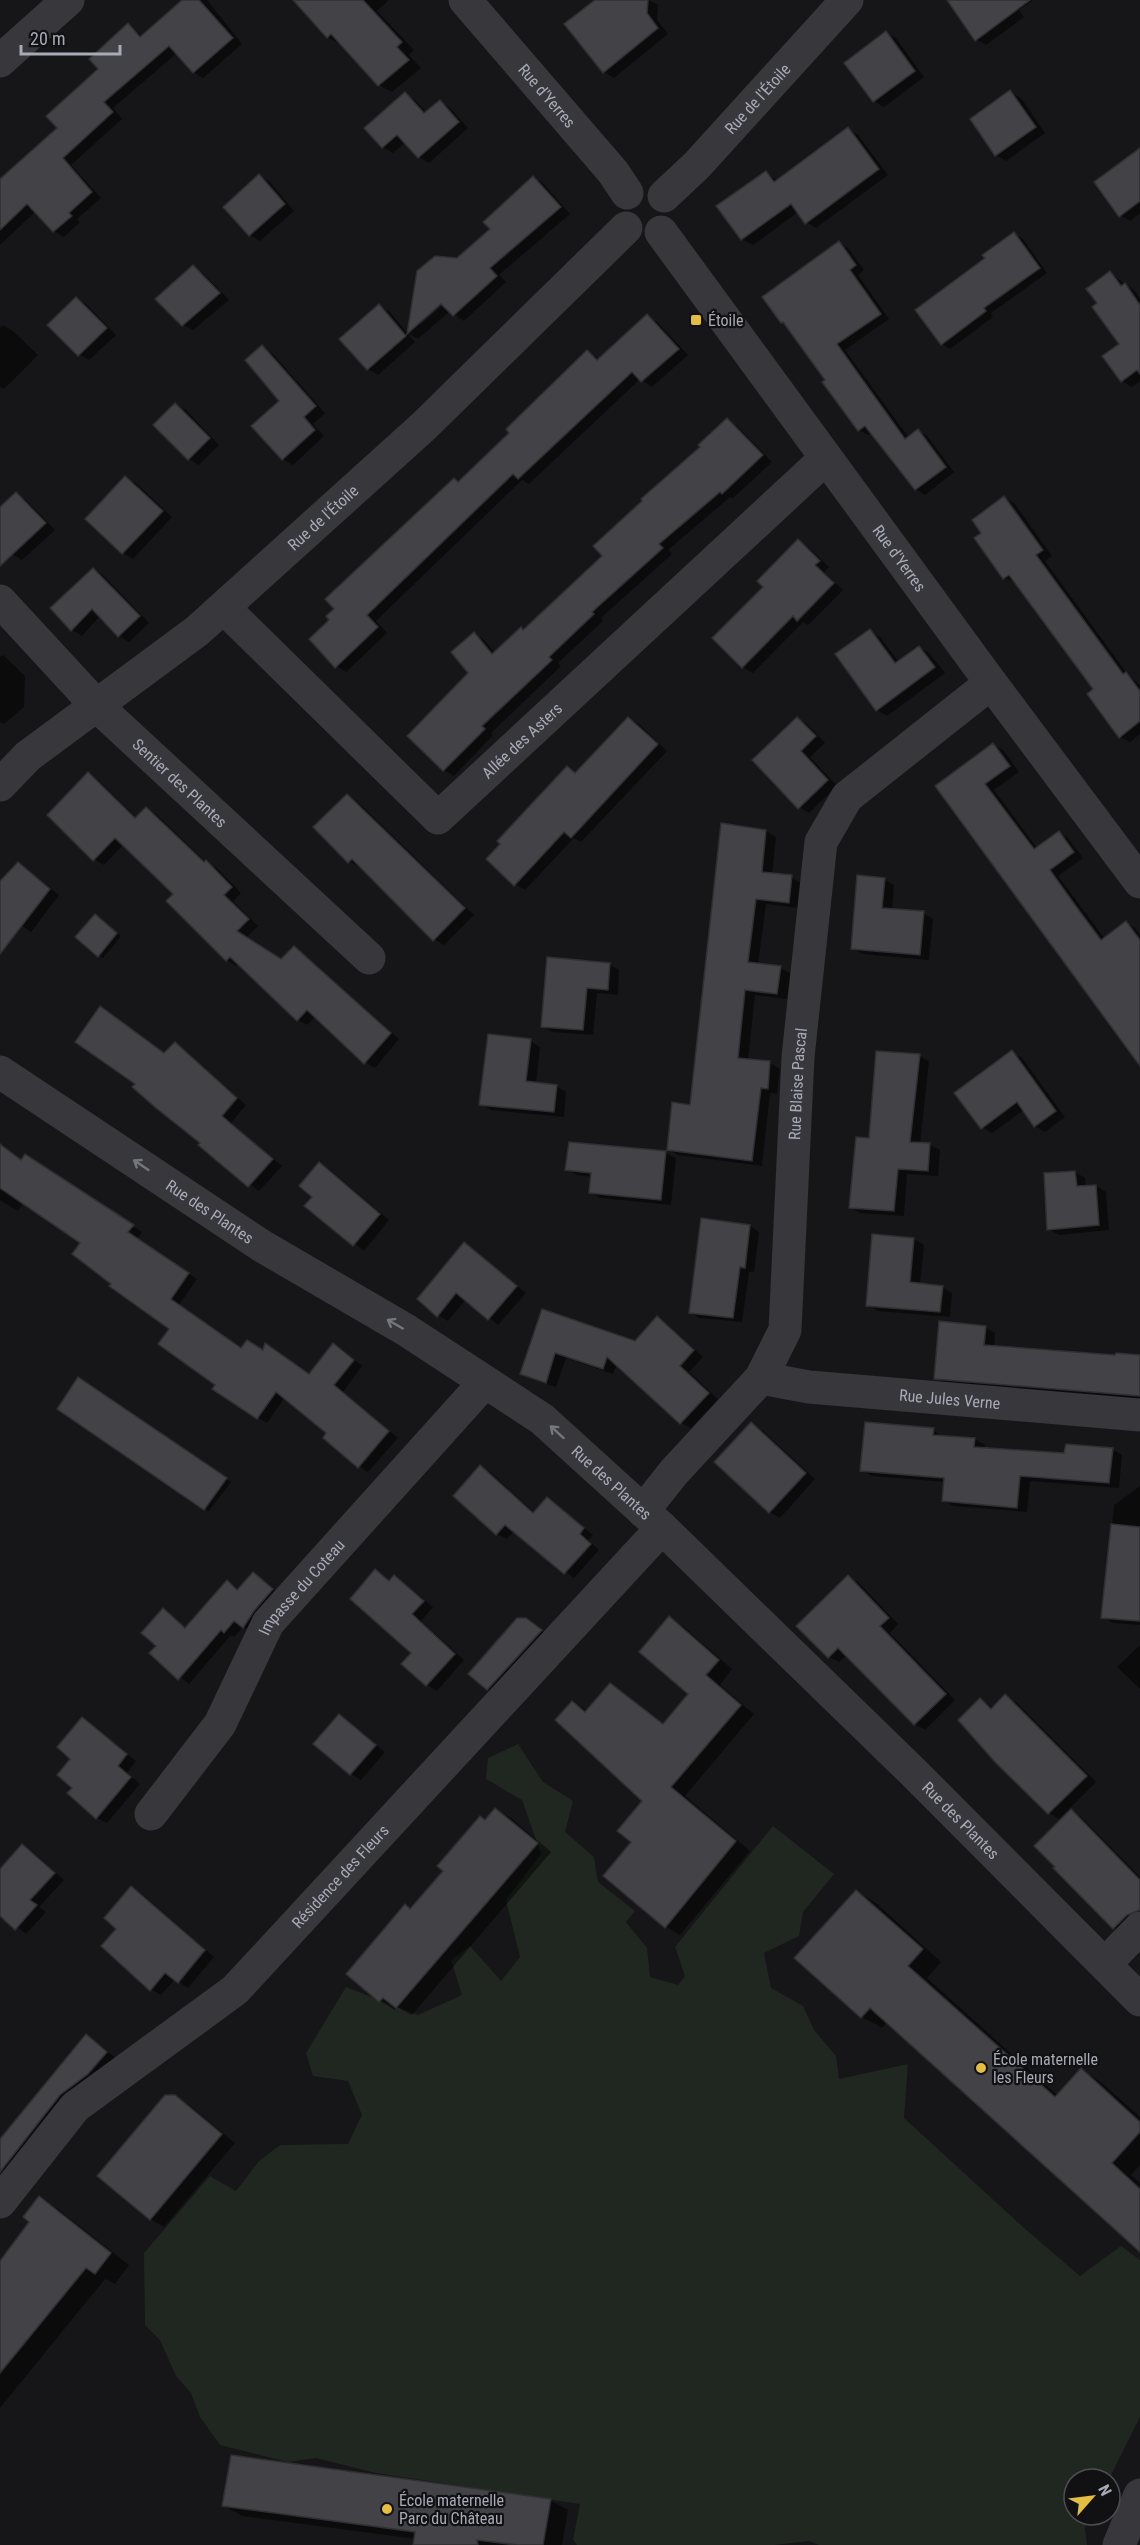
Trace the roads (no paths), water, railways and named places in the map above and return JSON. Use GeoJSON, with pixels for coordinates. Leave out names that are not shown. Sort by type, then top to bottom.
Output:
{"type":"FeatureCollection","features":[{"type":"Feature","properties":{"kind":"street"},"geometry":{"type":"LineString","coordinates":[[0,61],[68,0]]}},
{"type":"Feature","properties":{"kind":"street","name":"Rue d'Yerres"},"geometry":{"type":"LineString","coordinates":[[465,0],[613,172],[627,193]]}},
{"type":"Feature","properties":{"kind":"street","name":"Rue de l'Étoile"},"geometry":{"type":"LineString","coordinates":[[664,196],[697,165],[847,0]]}},
{"type":"Feature","properties":{"kind":"street"},"geometry":{"type":"LineString","coordinates":[[639,186],[651,186],[664,196],[671,212],[668,224],[661,232],[650,237],[638,237],[621,222],[619,211],[627,193],[639,186]]}},
{"type":"Feature","properties":{"kind":"street","name":"Rue de l'Étoile"},"geometry":{"type":"LineString","coordinates":[[0,785],[28,756],[198,631],[224,608],[424,426],[626,228]]}},
{"type":"Feature","properties":{"kind":"street","name":"Rue d'Yerres"},"geometry":{"type":"LineString","coordinates":[[661,232],[991,683],[1140,882]]}},
{"type":"Feature","properties":{"kind":"street","name":"Allée des Asters"},"geometry":{"type":"LineString","coordinates":[[224,608],[438,818],[826,458]]}},
{"type":"Feature","properties":{"kind":"street","name":"Sentier des Plantes"},"geometry":{"type":"LineString","coordinates":[[0,601],[97,706],[369,958]]}},
{"type":"Feature","properties":{"kind":"street","name":"Rue Blaise Pascal"},"geometry":{"type":"LineString","coordinates":[[652,1520],[674,1472],[761,1378],[785,1330],[798,1057],[821,842],[847,797],[991,683]]}},
{"type":"Feature","properties":{"kind":"street","name":"Rue des Plantes"},"geometry":{"type":"LineString","coordinates":[[0,1072],[262,1246],[406,1330],[542,1419],[652,1520],[1140,2000]]}},
{"type":"Feature","properties":{"kind":"street","name":"Rue Jules Verne"},"geometry":{"type":"LineString","coordinates":[[761,1378],[808,1387],[1140,1415]]}},
{"type":"Feature","properties":{"kind":"street","name":"Impasse du Coteau"},"geometry":{"type":"LineString","coordinates":[[151,1814],[220,1724],[268,1623],[484,1383]]}},
{"type":"Feature","properties":{"kind":"street","name":"Résidence des Fleurs"},"geometry":{"type":"LineString","coordinates":[[0,2202],[75,2107],[235,1990],[652,1520]]}},
{"type":"Feature","properties":{"kind":"street"},"geometry":{"type":"LineString","coordinates":[[1105,1964],[1140,1928]]}},
{"type":"Feature","properties":{"kind":"street"},"geometry":{"type":"LineString","coordinates":[[1119,2545],[1140,2495]]}},
{"type":"Feature","properties":{"kind":"place","name":"Étoile"},"geometry":{"type":"Point","coordinates":[696,320]}},
{"type":"Feature","properties":{"kind":"place","name":"École maternelle les Fleurs"},"geometry":{"type":"Point","coordinates":[981,2068]}},
{"type":"Feature","properties":{"kind":"place","name":"École maternelle Parc du Château"},"geometry":{"type":"Point","coordinates":[387,2509]}}]}
